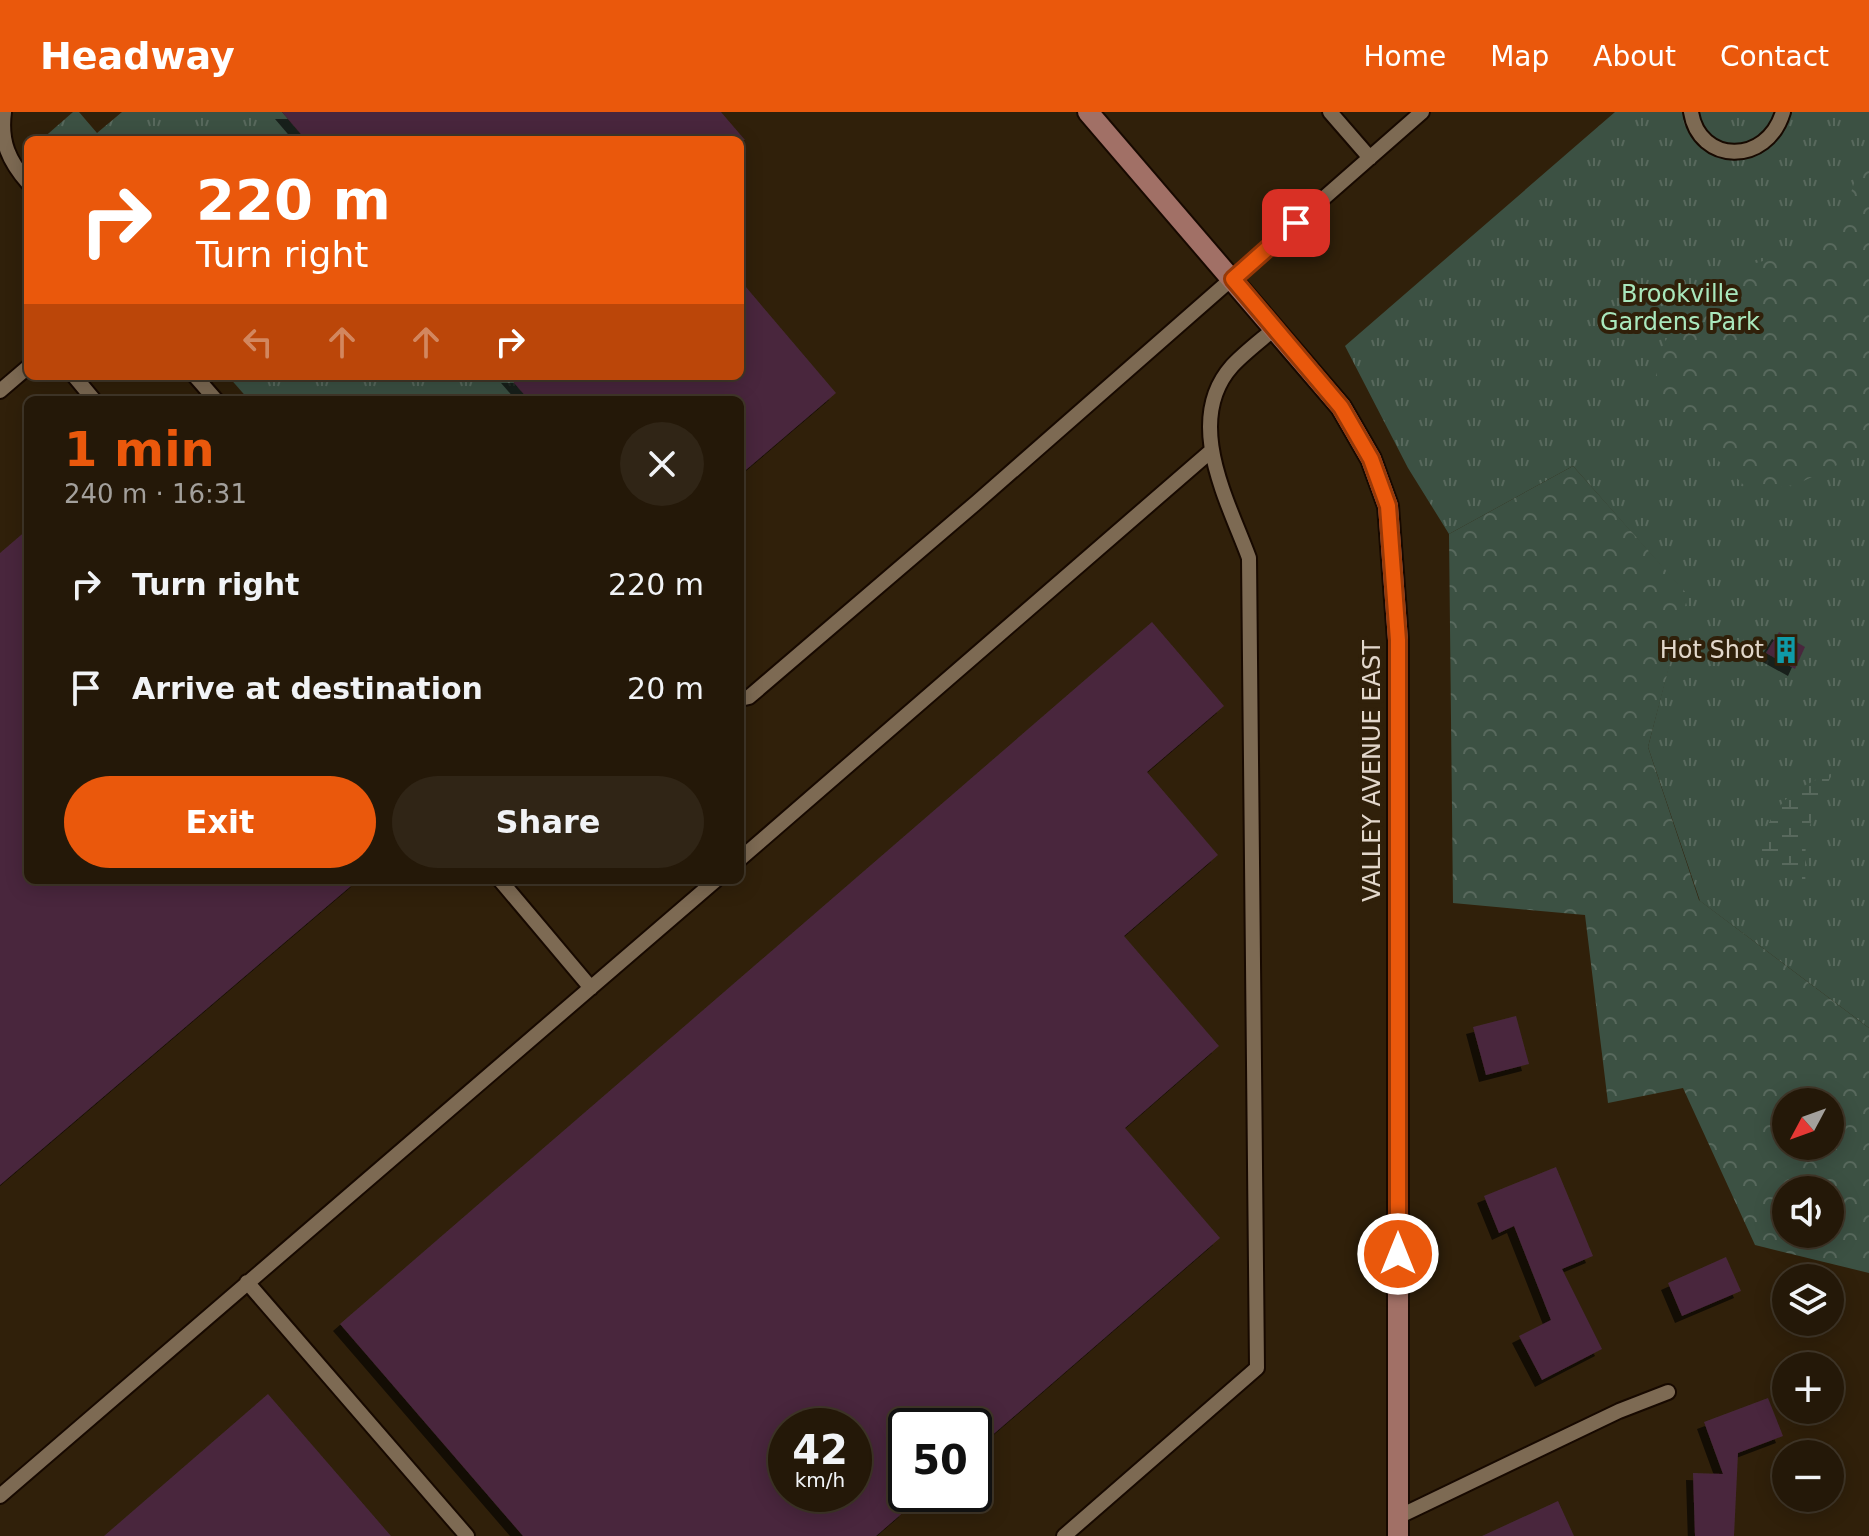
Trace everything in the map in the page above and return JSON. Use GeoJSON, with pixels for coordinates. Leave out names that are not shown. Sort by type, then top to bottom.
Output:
{"type":"FeatureCollection","features":[{"type":"Feature","properties":{"kind":"main road","name":"VALLEY AVENUE EAST"},"geometry":{"type":"LineString","coordinates":[[1088,112],[1320,381],[1353,426],[1371,459],[1388,506],[1398,640],[1398,1527]]}},
{"type":"Feature","properties":{"kind":"lane"},"geometry":{"type":"LineString","coordinates":[[4,112],[4,134],[11,164],[24,179]]}},
{"type":"Feature","properties":{"kind":"lane"},"geometry":{"type":"LineString","coordinates":[[1330,112],[1370,158]]}},
{"type":"Feature","properties":{"kind":"lane"},"geometry":{"type":"LineString","coordinates":[[744,698],[749,697],[1233,279],[1422,112]]}},
{"type":"Feature","properties":{"kind":"lane"},"geometry":{"type":"LineString","coordinates":[[1691,112],[1699,132],[1710,144],[1724,151],[1740,152],[1755,149],[1768,140],[1778,128],[1783,112]]}},
{"type":"Feature","properties":{"kind":"lane"},"geometry":{"type":"LineString","coordinates":[[1064,1536],[1257,1368],[1249,558],[1211,451],[1211,404],[1231,367],[1274,329]]}},
{"type":"Feature","properties":{"kind":"lane"},"geometry":{"type":"LineString","coordinates":[[0,391],[24,370]]}},
{"type":"Feature","properties":{"kind":"lane"},"geometry":{"type":"LineString","coordinates":[[77,380],[91,396]]}},
{"type":"Feature","properties":{"kind":"lane"},"geometry":{"type":"LineString","coordinates":[[198,380],[212,396]]}},
{"type":"Feature","properties":{"kind":"lane"},"geometry":{"type":"LineString","coordinates":[[744,856],[1211,451]]}},
{"type":"Feature","properties":{"kind":"lane"},"geometry":{"type":"LineString","coordinates":[[503,884],[591,988]]}},
{"type":"Feature","properties":{"kind":"lane"},"geometry":{"type":"LineString","coordinates":[[0,1496],[711,884]]}},
{"type":"Feature","properties":{"kind":"lane"},"geometry":{"type":"LineString","coordinates":[[247,1282],[467,1536]]}},
{"type":"Feature","properties":{"kind":"lane"},"geometry":{"type":"LineString","coordinates":[[1398,1527],[1619,1411],[1668,1392]]}},
{"type":"Feature","properties":{"kind":"green space"},"geometry":{"type":"Polygon","coordinates":[[[73,112],[79,112],[97,133],[122,112],[282,112],[303,136],[46,136],[73,112]]]}},
{"type":"Feature","properties":{"kind":"green space","name":"Brookville Gardens Park"},"geometry":{"type":"Polygon","coordinates":[[[1615,112],[1869,112],[1869,1028],[1700,901],[1648,747],[1687,595],[1573,466],[1449,534],[1408,468],[1345,346],[1615,112]]]}},
{"type":"Feature","properties":{"kind":"green space"},"geometry":{"type":"Polygon","coordinates":[[[1860,165],[1869,167],[1869,450],[1795,485],[1750,491],[1651,396],[1664,342],[1738,268],[1824,244],[1845,211],[1860,165]]]}},
{"type":"Feature","properties":{"kind":"green space"},"geometry":{"type":"Polygon","coordinates":[[[232,380],[512,380],[526,396],[246,396],[232,380]]]}},
{"type":"Feature","properties":{"kind":"green space"},"geometry":{"type":"Polygon","coordinates":[[[1573,466],[1688,595],[1648,747],[1699,900],[1869,1028],[1869,1273],[1844,1267],[1844,1264],[1832,1264],[1755,1245],[1683,1088],[1608,1103],[1585,915],[1453,903],[1449,534],[1573,466]]]}},
{"type":"Feature","properties":{"kind":"green space"},"geometry":{"type":"Polygon","coordinates":[[[1833,773],[1809,828],[1805,855],[1806,888],[1757,849],[1784,801],[1804,786],[1833,773]]]}},
{"type":"Feature","properties":{"kind":"building"},"geometry":{"type":"Polygon","coordinates":[[[282,112],[721,112],[742,136],[303,136],[282,112]]]}},
{"type":"Feature","properties":{"kind":"building"},"geometry":{"type":"Polygon","coordinates":[[[744,285],[836,393],[744,472],[744,396],[526,396],[512,380],[744,380],[744,285]]]}},
{"type":"Feature","properties":{"kind":"building"},"geometry":{"type":"Polygon","coordinates":[[[24,532],[24,884],[353,884],[0,1185],[0,553],[24,532]]]}},
{"type":"Feature","properties":{"kind":"building"},"geometry":{"type":"Polygon","coordinates":[[[1152,622],[1224,706],[1147,772],[1218,855],[1124,936],[1219,1046],[1125,1128],[1220,1238],[992,1435],[992,1408],[888,1408],[888,1512],[904,1512],[876,1536],[523,1536],[340,1324],[1152,622]]]}},
{"type":"Feature","properties":{"kind":"building","name":"Hot Shot"},"geometry":{"type":"Polygon","coordinates":[[[1779,632],[1805,647],[1795,669],[1766,653],[1779,632]]]}},
{"type":"Feature","properties":{"kind":"building"},"geometry":{"type":"Polygon","coordinates":[[[1516,1016],[1529,1064],[1486,1075],[1473,1027],[1516,1016]]]}},
{"type":"Feature","properties":{"kind":"building"},"geometry":{"type":"Polygon","coordinates":[[[1556,1167],[1593,1256],[1562,1269],[1602,1349],[1542,1380],[1519,1336],[1551,1320],[1514,1226],[1499,1233],[1484,1196],[1556,1167]]]}},
{"type":"Feature","properties":{"kind":"building"},"geometry":{"type":"Polygon","coordinates":[[[1726,1257],[1741,1291],[1682,1316],[1668,1283],[1726,1257]]]}},
{"type":"Feature","properties":{"kind":"building"},"geometry":{"type":"Polygon","coordinates":[[[268,1394],[391,1536],[104,1536],[268,1394]]]}},
{"type":"Feature","properties":{"kind":"building"},"geometry":{"type":"Polygon","coordinates":[[[1768,1398],[1772,1408],[1772,1424],[1778,1424],[1783,1436],[1738,1453],[1734,1536],[1695,1536],[1693,1473],[1723,1474],[1704,1422],[1768,1398]]]}},
{"type":"Feature","properties":{"kind":"building"},"geometry":{"type":"Polygon","coordinates":[[[1558,1501],[1574,1536],[1482,1536],[1558,1501]]]}},
{"type":"Feature","properties":{"kind":"place","name":"Hot Shot"},"geometry":{"type":"Point","coordinates":[1786,650]}},
{"type":"Feature","properties":{"kind":"route"},"geometry":{"type":"LineString","coordinates":[[1296,223],[1233,279],[1341,407],[1371,459],[1388,506],[1398,640],[1398,1254]]}}]}
